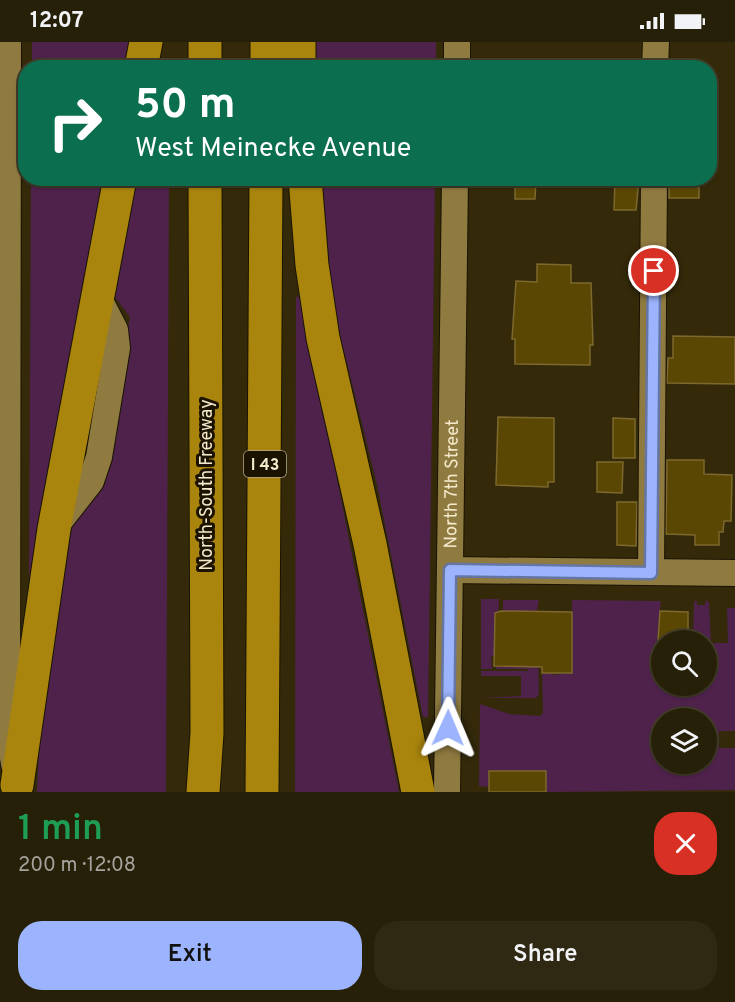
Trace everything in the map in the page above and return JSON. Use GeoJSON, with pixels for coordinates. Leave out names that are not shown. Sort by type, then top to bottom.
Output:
{"type":"FeatureCollection","features":[{"type":"Feature","properties":{"kind":"highway"},"geometry":{"type":"LineString","coordinates":[[143,60],[146,42]]}},
{"type":"Feature","properties":{"kind":"highway"},"geometry":{"type":"LineString","coordinates":[[205,42],[205,60]]}},
{"type":"Feature","properties":{"kind":"highway"},"geometry":{"type":"LineString","coordinates":[[267,42],[267,60]]}},
{"type":"Feature","properties":{"kind":"highway"},"geometry":{"type":"LineString","coordinates":[[299,42],[299,60]]}},
{"type":"Feature","properties":{"kind":"highway"},"geometry":{"type":"LineString","coordinates":[[17,785],[54,529],[118,186]]}},
{"type":"Feature","properties":{"kind":"highway","name":"North-South Freeway"},"geometry":{"type":"LineString","coordinates":[[203,792],[207,733],[205,186]]}},
{"type":"Feature","properties":{"kind":"highway","name":"I 43"},"geometry":{"type":"LineString","coordinates":[[261,792],[266,186]]}},
{"type":"Feature","properties":{"kind":"highway"},"geometry":{"type":"LineString","coordinates":[[307,186],[312,264],[323,338],[370,544],[418,792]]}},
{"type":"Feature","properties":{"kind":"street"},"geometry":{"type":"LineString","coordinates":[[8,42],[4,566],[7,720],[17,785]]}},
{"type":"Feature","properties":{"kind":"street"},"geometry":{"type":"LineString","coordinates":[[457,42],[457,60]]}},
{"type":"Feature","properties":{"kind":"street"},"geometry":{"type":"LineString","coordinates":[[655,60],[656,42]]}},
{"type":"Feature","properties":{"kind":"street","name":"North 7th Street"},"geometry":{"type":"LineString","coordinates":[[447,792],[455,186]]}},
{"type":"Feature","properties":{"kind":"street"},"geometry":{"type":"LineString","coordinates":[[651,573],[654,186]]}},
{"type":"Feature","properties":{"kind":"street"},"geometry":{"type":"LineString","coordinates":[[450,570],[735,573]]}},
{"type":"Feature","properties":{"kind":"shaded area"},"geometry":{"type":"Polygon","coordinates":[[[32,42],[132,42],[128,60],[32,60],[32,42]]]}},
{"type":"Feature","properties":{"kind":"shaded area"},"geometry":{"type":"Polygon","coordinates":[[[310,42],[436,42],[436,60],[311,60],[310,42]]]}},
{"type":"Feature","properties":{"kind":"shaded area"},"geometry":{"type":"Polygon","coordinates":[[[31,186],[105,186],[34,571],[29,583],[31,186]]]}},
{"type":"Feature","properties":{"kind":"shaded area"},"geometry":{"type":"Polygon","coordinates":[[[133,186],[169,186],[166,792],[37,792],[41,705],[66,536],[102,472],[130,317],[112,293],[133,186]]]}},
{"type":"Feature","properties":{"kind":"shaded area"},"geometry":{"type":"Polygon","coordinates":[[[315,186],[435,186],[428,717],[423,717],[377,484],[334,311],[315,186]]]}},
{"type":"Feature","properties":{"kind":"shaded area"},"geometry":{"type":"Polygon","coordinates":[[[303,296],[311,348],[399,792],[295,792],[296,297],[303,296]]]}},
{"type":"Feature","properties":{"kind":"shaded area"},"geometry":{"type":"Polygon","coordinates":[[[481,599],[499,599],[496,656],[491,656],[492,669],[481,669],[481,599]]]}},
{"type":"Feature","properties":{"kind":"shaded area"},"geometry":{"type":"Polygon","coordinates":[[[503,600],[539,600],[537,610],[539,694],[536,698],[481,698],[521,696],[521,676],[481,676],[481,671],[528,671],[527,669],[496,669],[496,667],[526,666],[503,611],[503,600]]]}},
{"type":"Feature","properties":{"kind":"shaded area"},"geometry":{"type":"Polygon","coordinates":[[[572,600],[661,601],[659,630],[651,630],[651,696],[717,696],[717,643],[728,643],[727,608],[735,608],[735,731],[719,731],[719,748],[735,748],[735,790],[546,792],[479,786],[480,704],[509,714],[540,716],[543,713],[542,673],[552,673],[552,675],[572,673],[572,600]]]}},
{"type":"Feature","properties":{"kind":"shaded area"},"geometry":{"type":"Polygon","coordinates":[[[706,600],[709,602],[710,630],[693,630],[694,601],[697,601],[697,605],[705,605],[706,600]]]}},
{"type":"Feature","properties":{"kind":"building"},"geometry":{"type":"Polygon","coordinates":[[[515,186],[536,186],[535,199],[515,199],[515,186]]]}},
{"type":"Feature","properties":{"kind":"building"},"geometry":{"type":"Polygon","coordinates":[[[615,186],[638,186],[636,210],[614,210],[615,186]]]}},
{"type":"Feature","properties":{"kind":"building"},"geometry":{"type":"Polygon","coordinates":[[[669,186],[699,186],[699,198],[669,198],[669,186]]]}},
{"type":"Feature","properties":{"kind":"building"},"geometry":{"type":"Polygon","coordinates":[[[537,264],[571,265],[571,283],[591,283],[593,345],[590,345],[590,365],[515,364],[515,339],[512,339],[516,281],[537,282],[537,264]]]}},
{"type":"Feature","properties":{"kind":"building"},"geometry":{"type":"Polygon","coordinates":[[[673,336],[735,337],[735,384],[667,383],[668,358],[673,358],[673,336]]]}},
{"type":"Feature","properties":{"kind":"building"},"geometry":{"type":"Polygon","coordinates":[[[498,417],[554,418],[554,482],[548,482],[548,487],[496,485],[498,417]]]}},
{"type":"Feature","properties":{"kind":"building"},"geometry":{"type":"Polygon","coordinates":[[[613,418],[635,419],[635,458],[613,458],[613,418]]]}},
{"type":"Feature","properties":{"kind":"building"},"geometry":{"type":"Polygon","coordinates":[[[667,460],[704,460],[704,474],[732,475],[731,521],[724,521],[723,532],[719,532],[719,545],[695,545],[695,535],[666,534],[667,460]]]}},
{"type":"Feature","properties":{"kind":"building"},"geometry":{"type":"Polygon","coordinates":[[[597,462],[623,462],[622,493],[597,492],[597,462]]]}},
{"type":"Feature","properties":{"kind":"building"},"geometry":{"type":"Polygon","coordinates":[[[617,502],[637,502],[636,546],[617,545],[617,502]]]}},
{"type":"Feature","properties":{"kind":"building"},"geometry":{"type":"Polygon","coordinates":[[[501,611],[572,612],[572,673],[542,673],[542,667],[494,666],[495,613],[501,611]]]}},
{"type":"Feature","properties":{"kind":"building"},"geometry":{"type":"Polygon","coordinates":[[[660,611],[688,612],[688,630],[659,630],[660,611]]]}},
{"type":"Feature","properties":{"kind":"building"},"geometry":{"type":"Polygon","coordinates":[[[489,771],[546,771],[546,792],[489,792],[489,771]]]}},
{"type":"Feature","properties":{"kind":"route"},"geometry":{"type":"LineString","coordinates":[[448,728],[450,570],[651,573],[654,271]]}}]}
